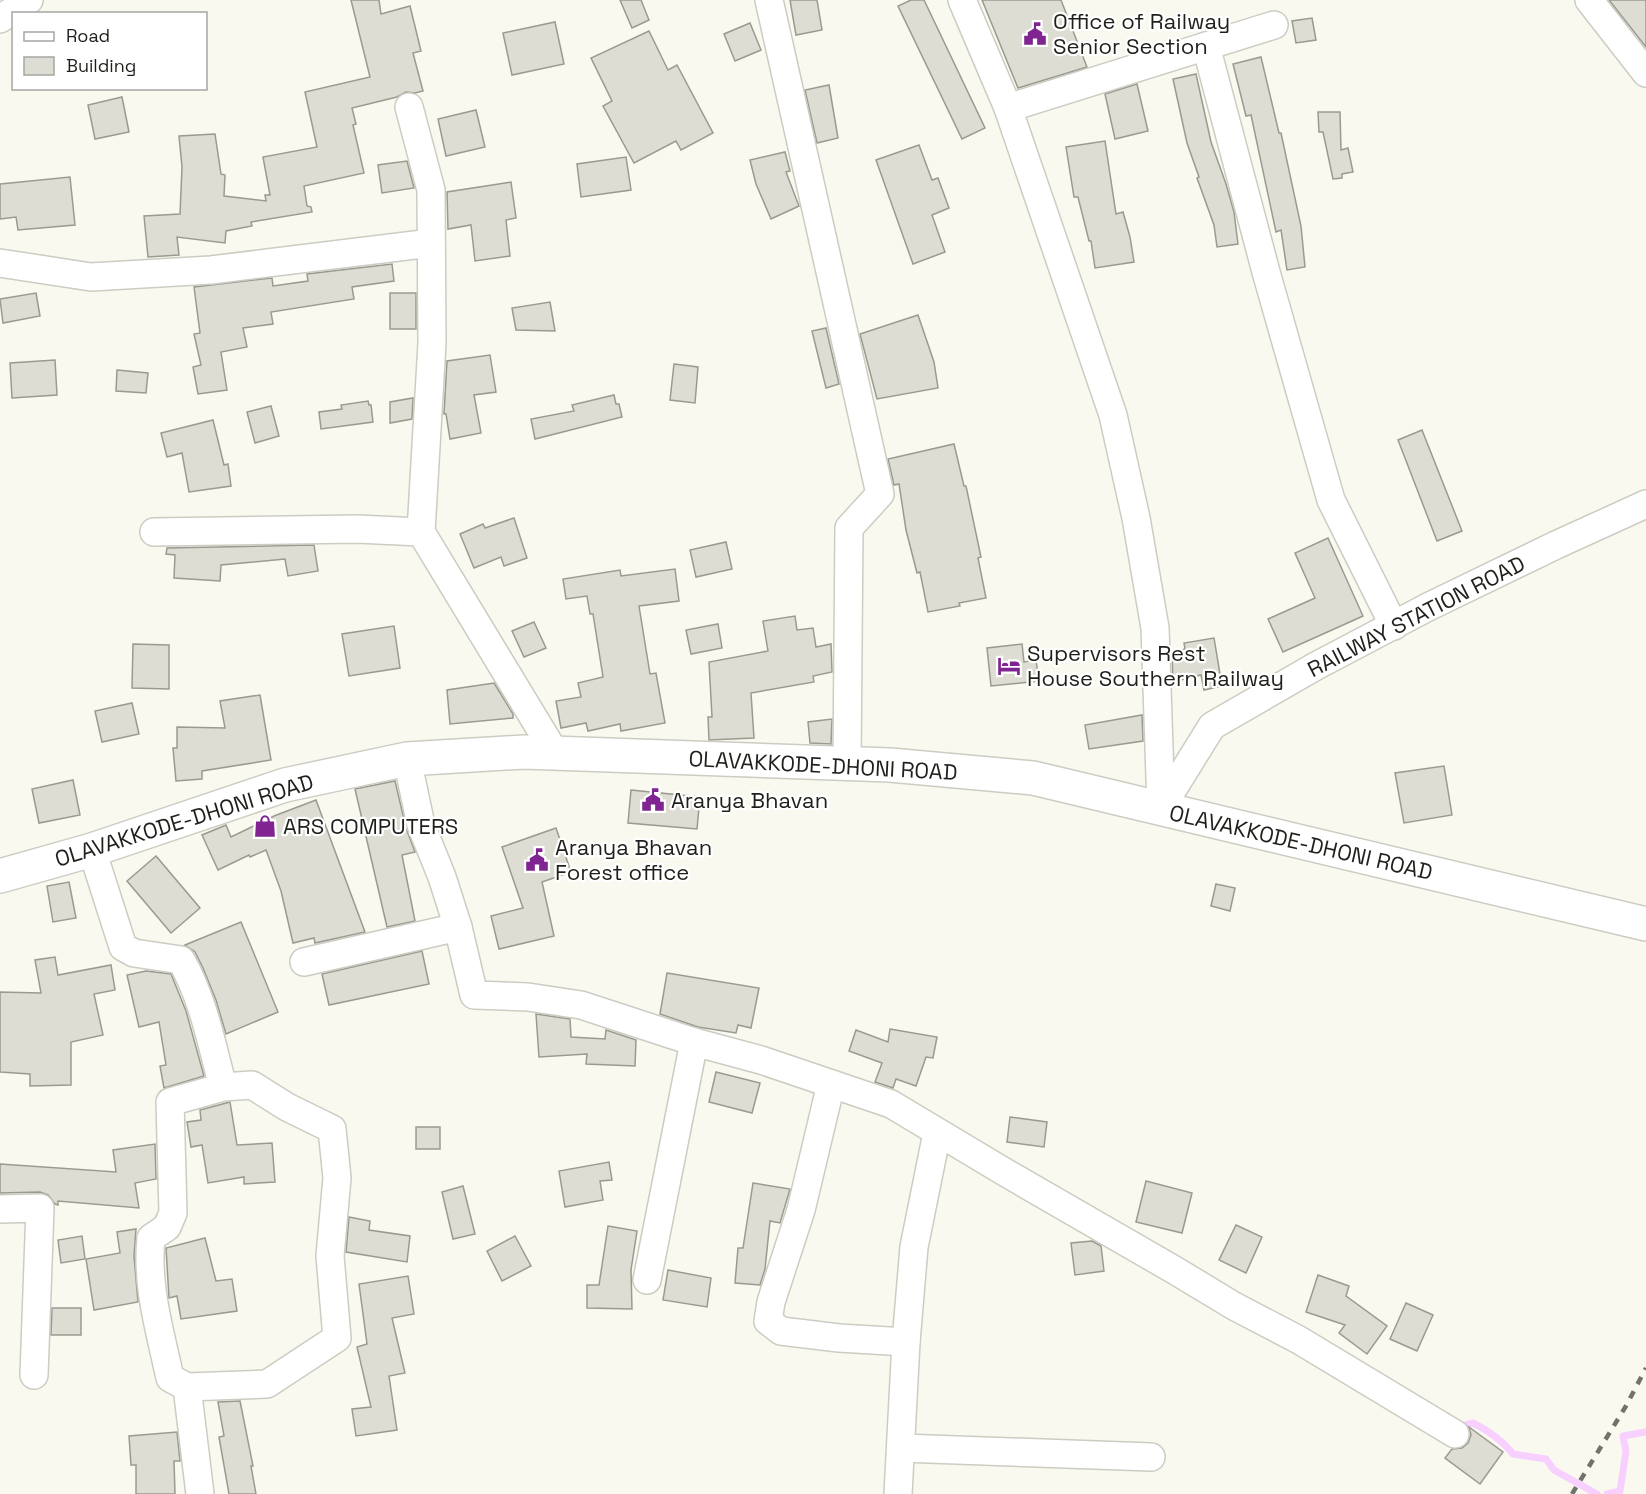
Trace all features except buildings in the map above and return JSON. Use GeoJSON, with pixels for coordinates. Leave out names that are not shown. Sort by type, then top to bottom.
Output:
{"type":"FeatureCollection","features":[{"type":"Feature","properties":{"kind":"main road","name":"OLAVAKKODE-DHONI ROAD"},"geometry":{"type":"LineString","coordinates":[[0,876],[92,849],[285,785],[407,759],[524,752],[890,765],[1034,778],[1646,924]]}},
{"type":"Feature","properties":{"kind":"street"},"geometry":{"type":"LineString","coordinates":[[0,20],[29,0]]}},
{"type":"Feature","properties":{"kind":"street"},"geometry":{"type":"LineString","coordinates":[[769,0],[880,494],[849,528],[847,764]]}},
{"type":"Feature","properties":{"kind":"street"},"geometry":{"type":"LineString","coordinates":[[962,0],[1008,108],[1113,415],[1136,518],[1155,628],[1161,808]]}},
{"type":"Feature","properties":{"kind":"street"},"geometry":{"type":"LineString","coordinates":[[1589,0],[1646,73]]}},
{"type":"Feature","properties":{"kind":"street"},"geometry":{"type":"LineString","coordinates":[[1008,108],[1274,25]]}},
{"type":"Feature","properties":{"kind":"street"},"geometry":{"type":"LineString","coordinates":[[1206,46],[1266,272],[1331,500],[1394,626]]}},
{"type":"Feature","properties":{"kind":"street"},"geometry":{"type":"LineString","coordinates":[[409,107],[430,190],[432,343],[421,532],[555,753]]}},
{"type":"Feature","properties":{"kind":"street"},"geometry":{"type":"LineString","coordinates":[[0,263],[90,277],[211,270],[431,243]]}},
{"type":"Feature","properties":{"kind":"street","name":"RAILWAY STATION ROAD"},"geometry":{"type":"LineString","coordinates":[[1161,808],[1212,726],[1316,666],[1394,626],[1556,545],[1646,504]]}},
{"type":"Feature","properties":{"kind":"street"},"geometry":{"type":"LineString","coordinates":[[154,532],[357,530],[421,532]]}},
{"type":"Feature","properties":{"kind":"street"},"geometry":{"type":"LineString","coordinates":[[407,759],[420,825],[442,877],[458,927],[474,995],[528,997],[580,1005],[694,1042],[761,1060],[891,1104],[1234,1306],[1299,1340],[1455,1434]]}},
{"type":"Feature","properties":{"kind":"street"},"geometry":{"type":"LineString","coordinates":[[92,849],[123,947],[134,953],[181,960],[189,974],[210,1036],[223,1087]]}},
{"type":"Feature","properties":{"kind":"street"},"geometry":{"type":"LineString","coordinates":[[304,962],[458,927]]}},
{"type":"Feature","properties":{"kind":"street"},"geometry":{"type":"LineString","coordinates":[[647,1280],[694,1042]]}},
{"type":"Feature","properties":{"kind":"street"},"geometry":{"type":"LineString","coordinates":[[831,1084],[801,1210],[771,1302],[768,1321],[781,1331],[839,1338],[906,1342]]}},
{"type":"Feature","properties":{"kind":"street"},"geometry":{"type":"LineString","coordinates":[[252,1085],[287,1107],[332,1130],[337,1178],[330,1256],[337,1338],[267,1384],[187,1387],[170,1378],[153,1302],[148,1263],[151,1238],[166,1227],[173,1213],[170,1102],[223,1087],[252,1085]]}},
{"type":"Feature","properties":{"kind":"street"},"geometry":{"type":"LineString","coordinates":[[898,1494],[906,1342],[914,1247],[938,1133]]}},
{"type":"Feature","properties":{"kind":"street"},"geometry":{"type":"LineString","coordinates":[[0,1209],[40,1208],[34,1375]]}},
{"type":"Feature","properties":{"kind":"street"},"geometry":{"type":"LineString","coordinates":[[187,1387],[200,1494]]}},
{"type":"Feature","properties":{"kind":"street"},"geometry":{"type":"LineString","coordinates":[[902,1448],[1151,1456]]}},
{"type":"Feature","properties":{"kind":"waterway"},"geometry":{"type":"LineString","coordinates":[[1458,1427],[1473,1423],[1495,1436],[1513,1454],[1546,1459],[1554,1470],[1597,1494]]}},
{"type":"Feature","properties":{"kind":"waterway"},"geometry":{"type":"LineString","coordinates":[[1607,1494],[1620,1491],[1626,1451],[1623,1436],[1646,1432]]}},
{"type":"Feature","properties":{"kind":"railway"},"geometry":{"type":"LineString","coordinates":[[1572,1494],[1626,1406],[1646,1368]]}},
{"type":"Feature","properties":{"kind":"place","name":"Office of Railway Senior Section"},"geometry":{"type":"Point","coordinates":[1035,34]}},
{"type":"Feature","properties":{"kind":"place","name":"Supervisors Rest House Southern Railway"},"geometry":{"type":"Point","coordinates":[1009,666]}},
{"type":"Feature","properties":{"kind":"place","name":"Aranya Bhavan"},"geometry":{"type":"Point","coordinates":[653,800]}},
{"type":"Feature","properties":{"kind":"place","name":"ARS COMPUTERS"},"geometry":{"type":"Point","coordinates":[265,826]}},
{"type":"Feature","properties":{"kind":"place","name":"Aranya Bhavan Forest office"},"geometry":{"type":"Point","coordinates":[537,860]}}]}
